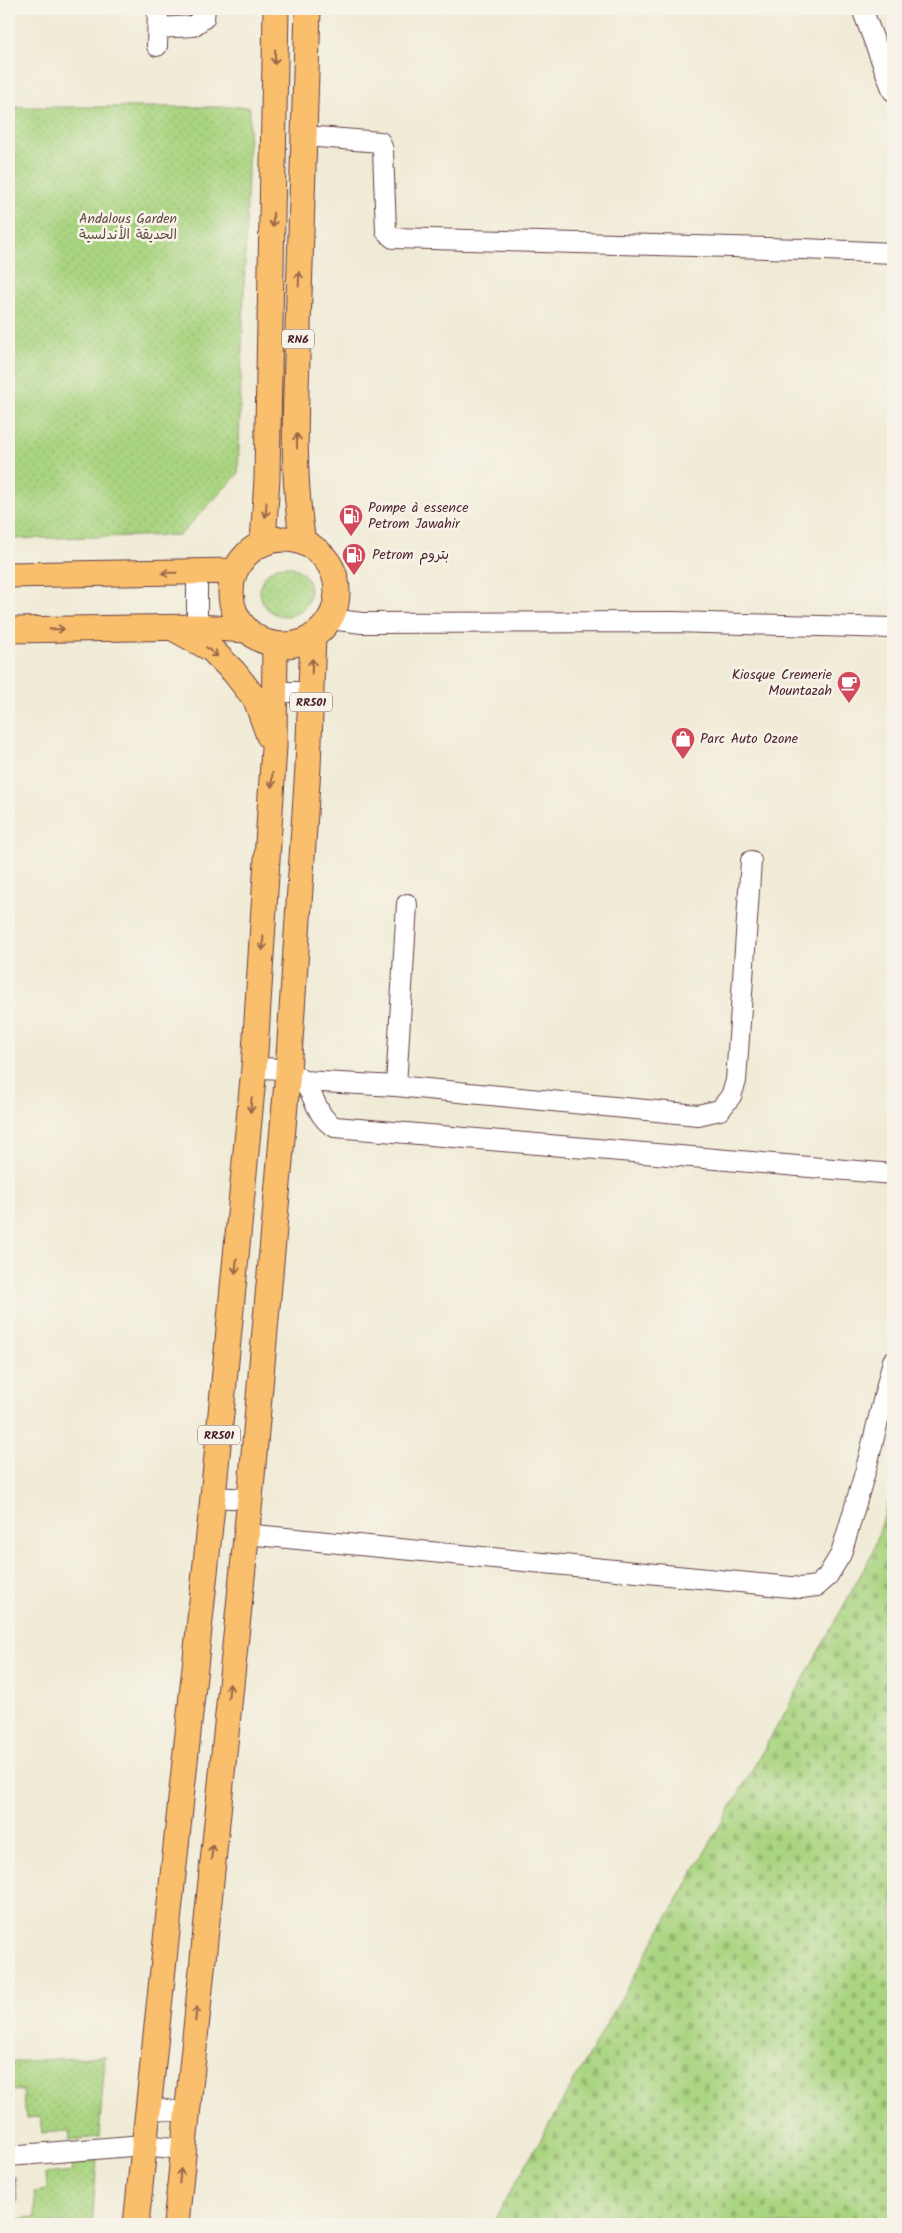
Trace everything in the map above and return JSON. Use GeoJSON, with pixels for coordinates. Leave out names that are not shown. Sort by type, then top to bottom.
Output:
{"type":"FeatureCollection","features":[{"type":"Feature","properties":{"kind":"main road","name":"RN6"},"geometry":{"type":"LineString","coordinates":[[263,543],[267,478],[276,9]]}},
{"type":"Feature","properties":{"kind":"main road","name":"RN6"},"geometry":{"type":"LineString","coordinates":[[303,542],[296,479],[298,322],[308,9]]}},
{"type":"Feature","properties":{"kind":"main road"},"geometry":{"type":"LineString","coordinates":[[290,538],[303,542],[325,557],[336,580],[337,594],[322,627],[295,644],[275,644],[260,639],[247,630],[240,622],[232,602],[232,581],[235,571],[242,559],[263,543],[276,539],[290,538]]}},
{"type":"Feature","properties":{"kind":"main road"},"geometry":{"type":"LineString","coordinates":[[9,575],[235,571]]}},
{"type":"Feature","properties":{"kind":"main road"},"geometry":{"type":"LineString","coordinates":[[170,627],[211,649],[234,672],[256,700],[274,747]]}},
{"type":"Feature","properties":{"kind":"main road"},"geometry":{"type":"LineString","coordinates":[[9,630],[197,627],[247,630]]}},
{"type":"Feature","properties":{"kind":"main road","name":"RR501"},"geometry":{"type":"LineString","coordinates":[[176,2224],[245,1534],[296,1076],[311,692],[322,627]]}},
{"type":"Feature","properties":{"kind":"main road","name":"RR501"},"geometry":{"type":"LineString","coordinates":[[136,2224],[214,1497],[254,1068],[274,747],[275,644]]}},
{"type":"Feature","properties":{"kind":"main road"},"geometry":{"type":"LineString","coordinates":[[204,1588],[240,1585]]}},
{"type":"Feature","properties":{"kind":"street"},"geometry":{"type":"LineString","coordinates":[[158,28],[193,26],[204,18],[205,9]]}},
{"type":"Feature","properties":{"kind":"street"},"geometry":{"type":"LineString","coordinates":[[864,14],[893,91]]}},
{"type":"Feature","properties":{"kind":"street"},"geometry":{"type":"LineString","coordinates":[[305,136],[380,142],[383,150],[386,231],[393,238],[893,253]]}},
{"type":"Feature","properties":{"kind":"street"},"geometry":{"type":"LineString","coordinates":[[267,478],[296,479]]}},
{"type":"Feature","properties":{"kind":"street"},"geometry":{"type":"LineString","coordinates":[[197,573],[197,627]]}},
{"type":"Feature","properties":{"kind":"street"},"geometry":{"type":"LineString","coordinates":[[322,627],[362,623],[674,622],[893,628]]}},
{"type":"Feature","properties":{"kind":"street"},"geometry":{"type":"LineString","coordinates":[[275,692],[311,692]]}},
{"type":"Feature","properties":{"kind":"street"},"geometry":{"type":"LineString","coordinates":[[254,1068],[296,1076],[698,1115],[720,1110],[731,1096],[736,1082],[751,860]]}},
{"type":"Feature","properties":{"kind":"street"},"geometry":{"type":"LineString","coordinates":[[396,1086],[407,904]]}},
{"type":"Feature","properties":{"kind":"street"},"geometry":{"type":"LineString","coordinates":[[296,1076],[323,1117],[335,1127],[893,1174]]}},
{"type":"Feature","properties":{"kind":"street"},"geometry":{"type":"LineString","coordinates":[[245,1534],[801,1588],[817,1586],[827,1577],[841,1554],[893,1362]]}},
{"type":"Feature","properties":{"kind":"street"},"geometry":{"type":"LineString","coordinates":[[214,1497],[250,1499]]}},
{"type":"Feature","properties":{"kind":"street"},"geometry":{"type":"LineString","coordinates":[[148,2107],[186,2113]]}},
{"type":"Feature","properties":{"kind":"street"},"geometry":{"type":"LineString","coordinates":[[9,2156],[143,2145],[182,2149]]}},
{"type":"Feature","properties":{"kind":"green space","name":"Andalous Garden الحديقة الأندلسية"},"geometry":{"type":"Polygon","coordinates":[[[9,107],[250,107],[238,474],[180,535],[9,539],[9,107]]]}},
{"type":"Feature","properties":{"kind":"green space"},"geometry":{"type":"Polygon","coordinates":[[[280,566],[290,566],[303,573],[310,586],[310,596],[303,609],[290,616],[280,616],[271,612],[264,605],[260,596],[260,586],[264,577],[271,570],[280,566]]]}},
{"type":"Feature","properties":{"kind":"green space"},"geometry":{"type":"Polygon","coordinates":[[[893,1488],[893,2224],[492,2224],[788,1707],[872,1554],[893,1488]]]}},
{"type":"Feature","properties":{"kind":"green space"},"geometry":{"type":"Polygon","coordinates":[[[105,2056],[99,2137],[70,2140],[69,2131],[42,2133],[40,2117],[26,2118],[23,2090],[9,2091],[9,2062],[105,2056]]]}},
{"type":"Feature","properties":{"kind":"green space"},"geometry":{"type":"Polygon","coordinates":[[[97,2160],[92,2224],[9,2224],[9,2220],[36,2217],[34,2192],[47,2190],[46,2174],[73,2171],[72,2163],[97,2160]]]}},
{"type":"Feature","properties":{"kind":"water"},"geometry":{"type":"Polygon","coordinates":[[[15,2177],[17,2202],[9,2203],[9,2178],[15,2177]]]}},
{"type":"Feature","properties":{"kind":"place","name":"Pompe à essence Petrom Jawahir"},"geometry":{"type":"Point","coordinates":[351,537]}},
{"type":"Feature","properties":{"kind":"place","name":"Petrom بتروم"},"geometry":{"type":"Point","coordinates":[354,576]}},
{"type":"Feature","properties":{"kind":"place","name":"Kiosque Cremerie Mountazah"},"geometry":{"type":"Point","coordinates":[849,704]}},
{"type":"Feature","properties":{"kind":"place","name":"Parc Auto Ozone"},"geometry":{"type":"Point","coordinates":[683,760]}}]}
